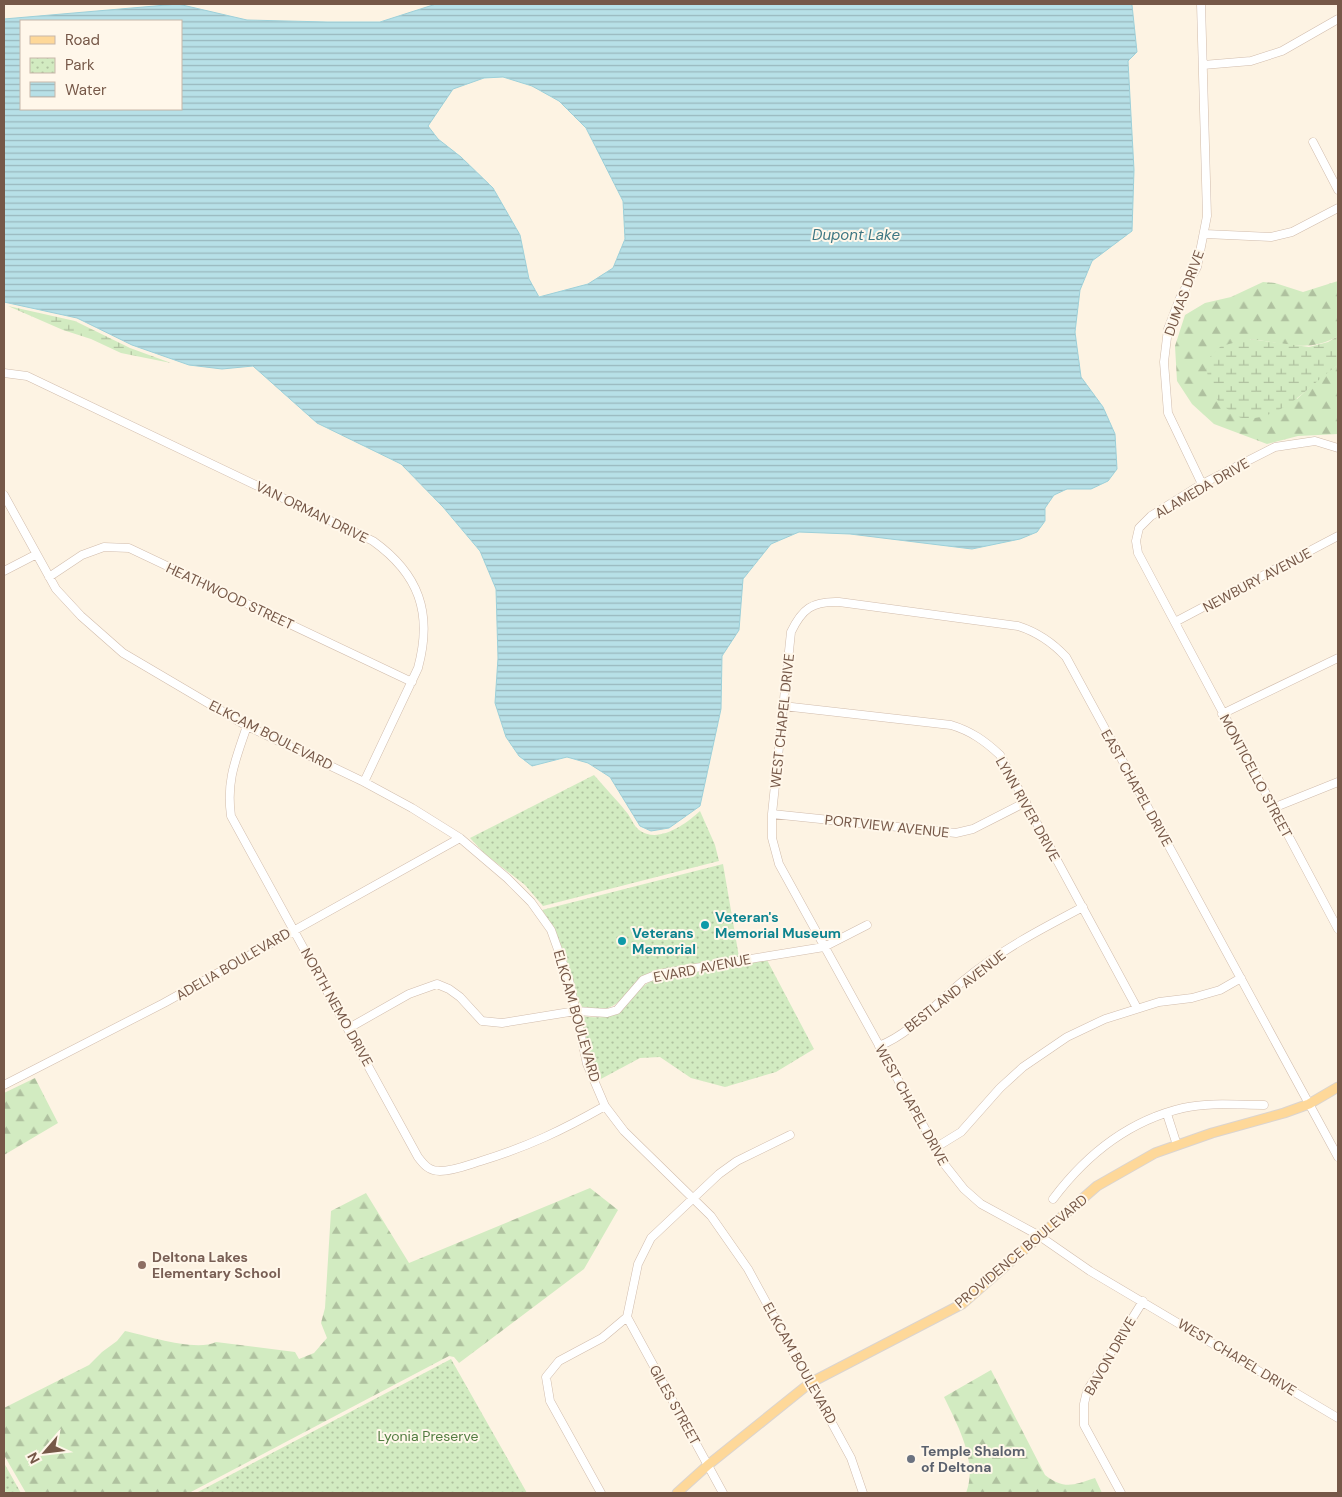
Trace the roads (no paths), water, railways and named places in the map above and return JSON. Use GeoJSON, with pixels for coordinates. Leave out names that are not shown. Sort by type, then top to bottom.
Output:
{"type":"FeatureCollection","features":[{"type":"Feature","properties":{"kind":"main road","name":"PROVIDENCE BOULEVARD"},"geometry":{"type":"LineString","coordinates":[[677,1493],[708,1465],[810,1383],[962,1304],[1097,1186],[1155,1153],[1309,1104],[1338,1087]]}},
{"type":"Feature","properties":{"kind":"street","name":"DUMAS DRIVE"},"geometry":{"type":"LineString","coordinates":[[1201,4],[1207,216],[1205,234],[1196,267],[1180,298],[1168,329],[1164,362],[1168,413],[1202,484]]}},
{"type":"Feature","properties":{"kind":"street"},"geometry":{"type":"LineString","coordinates":[[1203,65],[1251,61],[1282,51],[1338,19]]}},
{"type":"Feature","properties":{"kind":"street"},"geometry":{"type":"LineString","coordinates":[[1313,142],[1338,190]]}},
{"type":"Feature","properties":{"kind":"street"},"geometry":{"type":"LineString","coordinates":[[1205,234],[1270,237],[1292,232],[1338,208]]}},
{"type":"Feature","properties":{"kind":"street","name":"VAN ORMAN DRIVE"},"geometry":{"type":"LineString","coordinates":[[4,373],[28,376],[373,541],[391,554],[405,570],[416,589],[423,612],[424,648],[412,682],[364,782]]}},
{"type":"Feature","properties":{"kind":"street","name":"ALAMEDA DRIVE"},"geometry":{"type":"LineString","coordinates":[[1175,622],[1138,553],[1136,541],[1139,528],[1151,516],[1202,484],[1275,447],[1315,441],[1338,448]]}},
{"type":"Feature","properties":{"kind":"street","name":"ELKCAM BOULEVARD"},"geometry":{"type":"LineString","coordinates":[[4,495],[35,555],[56,589],[81,616],[124,654],[248,726],[364,782],[412,808],[460,838],[507,878],[531,902],[551,930],[569,980],[587,1064],[605,1106],[624,1131],[711,1216],[748,1269],[851,1458],[862,1493]]}},
{"type":"Feature","properties":{"kind":"street","name":"NEWBURY AVENUE"},"geometry":{"type":"LineString","coordinates":[[1175,622],[1338,536]]}},
{"type":"Feature","properties":{"kind":"street","name":"HEATHWOOD STREET"},"geometry":{"type":"LineString","coordinates":[[49,577],[82,555],[104,546],[129,548],[412,682]]}},
{"type":"Feature","properties":{"kind":"street"},"geometry":{"type":"LineString","coordinates":[[4,571],[35,555]]}},
{"type":"Feature","properties":{"kind":"street","name":"EAST CHAPEL DRIVE"},"geometry":{"type":"LineString","coordinates":[[807,609],[825,602],[839,602],[1018,626],[1031,630],[1054,644],[1066,658],[1338,1157]]}},
{"type":"Feature","properties":{"kind":"street","name":"WEST CHAPEL DRIVE"},"geometry":{"type":"LineString","coordinates":[[807,609],[799,616],[791,632],[772,814],[772,838],[779,864],[945,1165],[974,1199],[1038,1236],[1090,1271],[1338,1418]]}},
{"type":"Feature","properties":{"kind":"street","name":"MONTICELLO STREET"},"geometry":{"type":"LineString","coordinates":[[1175,622],[1222,714],[1338,929]]}},
{"type":"Feature","properties":{"kind":"street"},"geometry":{"type":"LineString","coordinates":[[1222,714],[1338,658]]}},
{"type":"Feature","properties":{"kind":"street","name":"LYNN RIVER DRIVE"},"geometry":{"type":"LineString","coordinates":[[784,706],[951,725],[966,730],[982,739],[1000,755],[1137,1008]]}},
{"type":"Feature","properties":{"kind":"street","name":"NORTH NEMO DRIVE"},"geometry":{"type":"LineString","coordinates":[[248,726],[232,770],[228,793],[231,816],[349,1028],[418,1157],[425,1166],[434,1170],[452,1170],[520,1149],[555,1135],[605,1106]]}},
{"type":"Feature","properties":{"kind":"street"},"geometry":{"type":"LineString","coordinates":[[1273,808],[1338,782]]}},
{"type":"Feature","properties":{"kind":"street","name":"PORTVIEW AVENUE"},"geometry":{"type":"LineString","coordinates":[[772,814],[956,833],[972,829],[1026,802]]}},
{"type":"Feature","properties":{"kind":"street","name":"ADELIA BOULEVARD"},"geometry":{"type":"LineString","coordinates":[[4,1085],[164,1003],[460,838]]}},
{"type":"Feature","properties":{"kind":"street","name":"BESTLAND AVENUE"},"geometry":{"type":"LineString","coordinates":[[879,1046],[910,1028],[964,980],[1006,950],[1083,908]]}},
{"type":"Feature","properties":{"kind":"street","name":"EVARD AVENUE"},"geometry":{"type":"LineString","coordinates":[[349,1028],[409,994],[437,984],[449,989],[460,997],[482,1020],[502,1023],[576,1011],[594,1014],[617,1010],[643,980],[658,974],[824,947],[867,925]]}},
{"type":"Feature","properties":{"kind":"street"},"geometry":{"type":"LineString","coordinates":[[935,1148],[961,1132],[1000,1088],[1024,1067],[1067,1037],[1105,1019],[1137,1008],[1159,1002],[1192,998],[1220,990],[1241,978]]}},
{"type":"Feature","properties":{"kind":"street","name":"PROVIDENCE BOULEVARD"},"geometry":{"type":"LineString","coordinates":[[1053,1199],[1071,1174],[1111,1140],[1131,1127],[1167,1114],[1204,1106],[1264,1105]]}},
{"type":"Feature","properties":{"kind":"street"},"geometry":{"type":"LineString","coordinates":[[1167,1114],[1177,1145]]}},
{"type":"Feature","properties":{"kind":"street"},"geometry":{"type":"LineString","coordinates":[[601,1493],[550,1402],[546,1388],[546,1377],[559,1361],[602,1338],[626,1317],[638,1264],[651,1238],[719,1174],[737,1161],[790,1136]]}},
{"type":"Feature","properties":{"kind":"street","name":"BAVON DRIVE"},"geometry":{"type":"LineString","coordinates":[[1121,1493],[1084,1425],[1084,1404],[1087,1391],[1142,1301]]}},
{"type":"Feature","properties":{"kind":"street","name":"GILES STREET"},"geometry":{"type":"LineString","coordinates":[[626,1317],[723,1493]]}},
{"type":"Feature","properties":{"kind":"water","name":"Dupont Lake"},"geometry":{"type":"Polygon","coordinates":[[[178,4],[247,20],[327,22],[380,22],[436,4],[1132,5],[1137,52],[1128,61],[1134,170],[1132,231],[1092,261],[1080,290],[1075,332],[1081,377],[1103,407],[1115,434],[1117,469],[1108,481],[1091,489],[1067,489],[1054,495],[1045,508],[1045,521],[1037,532],[1020,539],[972,549],[850,534],[799,532],[771,544],[743,579],[739,630],[722,656],[721,709],[700,806],[669,828],[651,831],[640,826],[610,777],[588,763],[567,757],[532,766],[519,756],[506,737],[495,703],[498,658],[496,589],[480,551],[443,507],[401,464],[317,423],[253,366],[222,369],[189,365],[132,345],[77,318],[4,302],[4,19],[178,4]],[[503,77],[484,78],[453,89],[428,126],[438,139],[461,157],[493,188],[520,235],[529,279],[539,297],[588,284],[613,268],[625,239],[623,201],[586,128],[559,101],[532,86],[503,77]]]}},
{"type":"Feature","properties":{"kind":"place","name":"Veteran's Memorial Museum"},"geometry":{"type":"Point","coordinates":[705,925]}},
{"type":"Feature","properties":{"kind":"place","name":"Veterans Memorial"},"geometry":{"type":"Point","coordinates":[622,941]}},
{"type":"Feature","properties":{"kind":"place","name":"Deltona Lakes Elementary School"},"geometry":{"type":"Point","coordinates":[142,1265]}},
{"type":"Feature","properties":{"kind":"place","name":"Temple Shalom of Deltona"},"geometry":{"type":"Point","coordinates":[911,1459]}},
{"type":"Feature","properties":{"kind":"park label","name":"Lyonia Preserve"},"geometry":{"type":"Point","coordinates":[428,1436]}}]}
